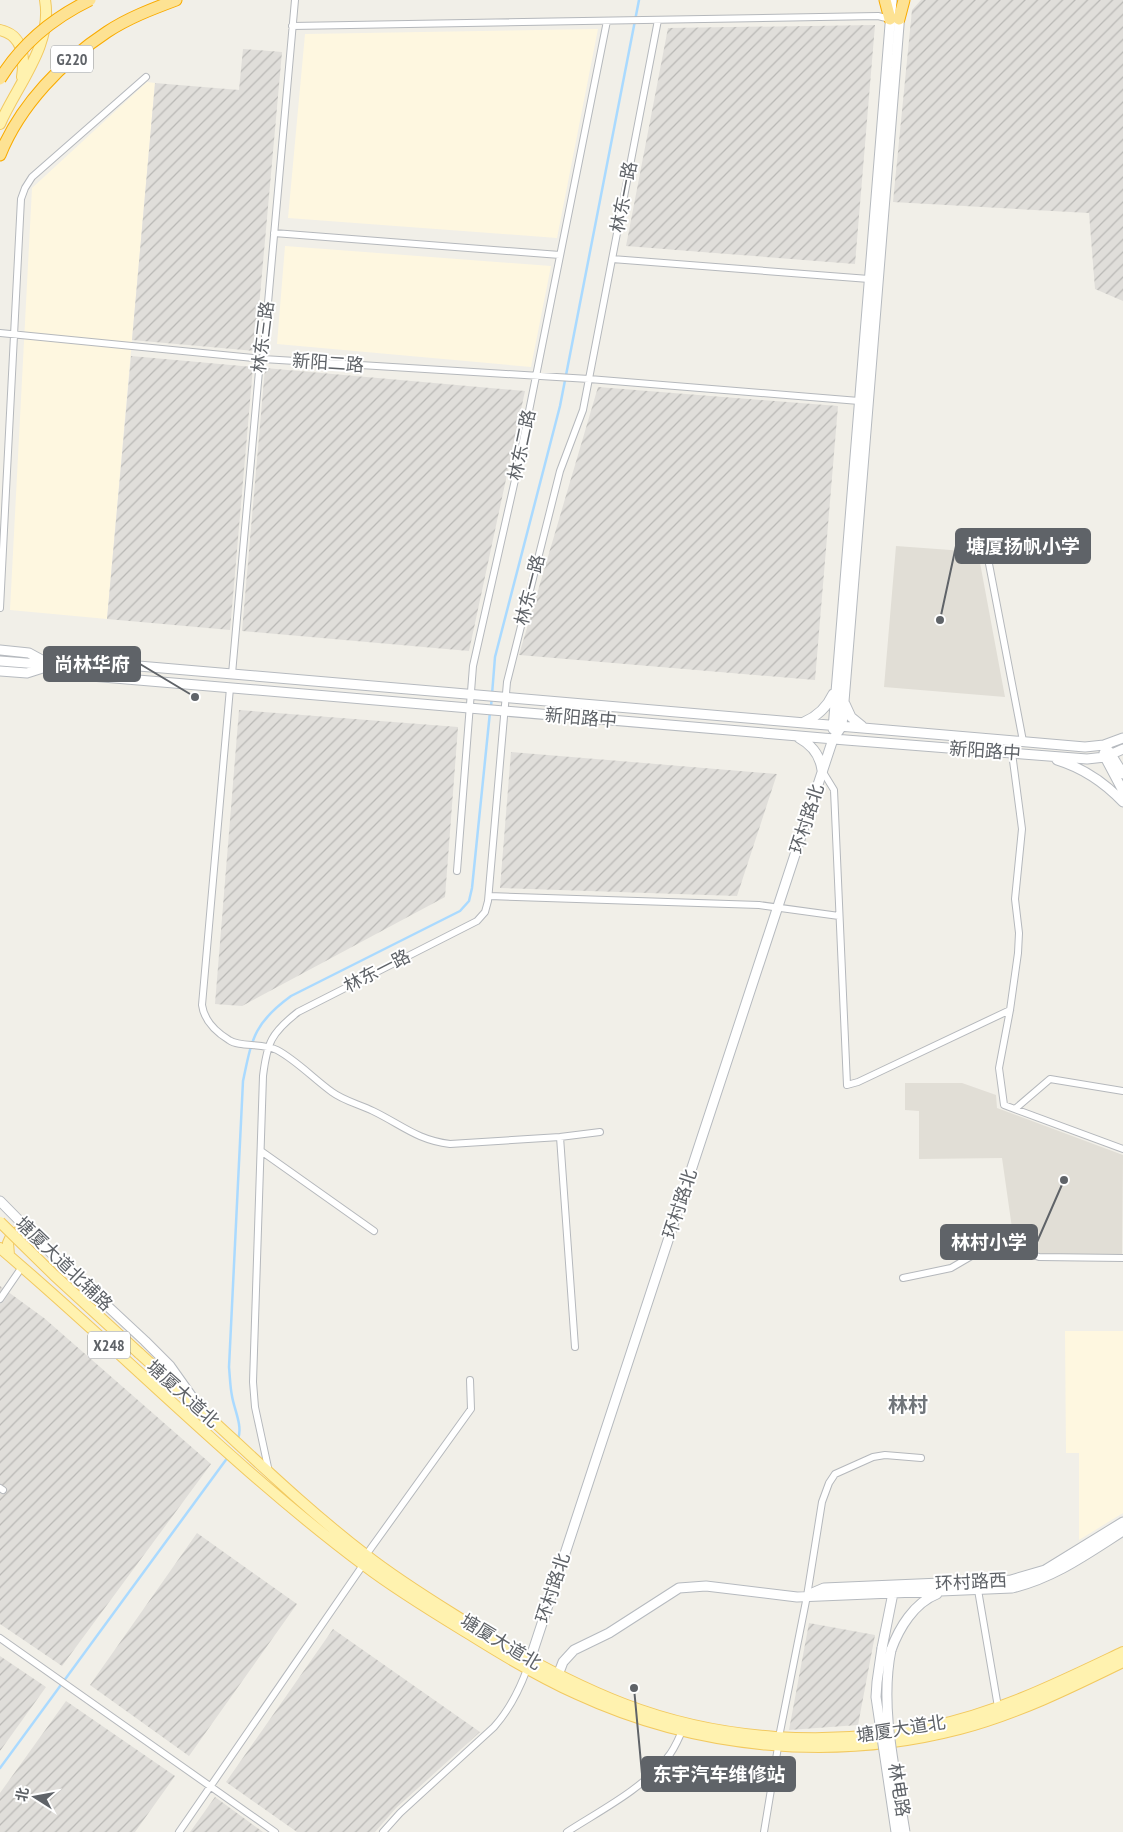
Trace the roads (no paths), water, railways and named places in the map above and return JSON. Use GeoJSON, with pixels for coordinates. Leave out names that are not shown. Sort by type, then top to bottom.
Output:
{"type":"FeatureCollection","features":[{"type":"Feature","properties":{"kind":"highway","name":"G220"},"geometry":{"type":"LineString","coordinates":[[0,79],[11,61],[29,41],[51,22],[90,0]]}},
{"type":"Feature","properties":{"kind":"highway","name":"G220"},"geometry":{"type":"LineString","coordinates":[[0,155],[10,133],[34,99],[76,55],[107,32],[130,19],[176,0]]}},
{"type":"Feature","properties":{"kind":"highway"},"geometry":{"type":"LineString","coordinates":[[886,0],[895,19]]}},
{"type":"Feature","properties":{"kind":"highway"},"geometry":{"type":"LineString","coordinates":[[895,19],[902,0]]}},
{"type":"Feature","properties":{"kind":"main road"},"geometry":{"type":"LineString","coordinates":[[0,124],[34,60],[41,40],[45,19],[45,0]]}},
{"type":"Feature","properties":{"kind":"main road"},"geometry":{"type":"LineString","coordinates":[[837,725],[844,695],[895,19],[892,0]]}},
{"type":"Feature","properties":{"kind":"main road"},"geometry":{"type":"LineString","coordinates":[[837,725],[836,684],[869,279],[895,19]]}},
{"type":"Feature","properties":{"kind":"main road"},"geometry":{"type":"LineString","coordinates":[[0,30],[16,38],[21,47],[24,57],[22,81]]}},
{"type":"Feature","properties":{"kind":"main road"},"geometry":{"type":"LineString","coordinates":[[0,650],[29,652],[51,665]]}},
{"type":"Feature","properties":{"kind":"main road","name":"新阳路中"},"geometry":{"type":"LineString","coordinates":[[0,661],[51,665],[80,661],[1085,746],[1104,745],[1123,738]]}},
{"type":"Feature","properties":{"kind":"main road"},"geometry":{"type":"LineString","coordinates":[[0,671],[27,673],[51,665]]}},
{"type":"Feature","properties":{"kind":"main road","name":"新阳路中"},"geometry":{"type":"LineString","coordinates":[[51,665],[79,675],[1043,756],[1087,759],[1108,756]]}},
{"type":"Feature","properties":{"kind":"main road"},"geometry":{"type":"LineString","coordinates":[[804,723],[825,708],[836,684]]}},
{"type":"Feature","properties":{"kind":"main road"},"geometry":{"type":"LineString","coordinates":[[844,695],[848,714],[854,721],[867,728]]}},
{"type":"Feature","properties":{"kind":"main road","name":"环村路北"},"geometry":{"type":"LineString","coordinates":[[528,1664],[837,725]]}},
{"type":"Feature","properties":{"kind":"main road"},"geometry":{"type":"LineString","coordinates":[[794,736],[805,741],[814,749],[820,759],[823,772]]}},
{"type":"Feature","properties":{"kind":"main road"},"geometry":{"type":"LineString","coordinates":[[1104,745],[1123,790]]}},
{"type":"Feature","properties":{"kind":"main road"},"geometry":{"type":"LineString","coordinates":[[1108,756],[1123,749]]}},
{"type":"Feature","properties":{"kind":"main road"},"geometry":{"type":"LineString","coordinates":[[1043,756],[1079,768],[1094,776],[1123,802]]}},
{"type":"Feature","properties":{"kind":"main road"},"geometry":{"type":"LineString","coordinates":[[1108,756],[1123,774]]}},
{"type":"Feature","properties":{"kind":"main road","name":"塘厦大道北辅路"},"geometry":{"type":"LineString","coordinates":[[3,1205],[170,1366],[199,1408]]}},
{"type":"Feature","properties":{"kind":"main road","name":"塘厦大道北"},"geometry":{"type":"LineString","coordinates":[[0,1222],[139,1354],[364,1560]]}},
{"type":"Feature","properties":{"kind":"main road"},"geometry":{"type":"LineString","coordinates":[[9,1255],[8,1243],[12,1234],[21,1231],[32,1234]]}},
{"type":"Feature","properties":{"kind":"main road","name":"塘厦大道北"},"geometry":{"type":"LineString","coordinates":[[0,1248],[237,1461],[317,1528],[364,1560],[402,1581],[508,1648],[528,1664],[580,1696],[622,1713],[682,1731],[717,1738],[835,1747],[872,1745],[925,1737],[961,1729],[1026,1707],[1123,1662]]}},
{"type":"Feature","properties":{"kind":"main road","name":"环村路西"},"geometry":{"type":"LineString","coordinates":[[807,1596],[824,1588],[992,1582],[1029,1576],[1062,1561],[1123,1522]]}},
{"type":"Feature","properties":{"kind":"main road","name":"环村路西"},"geometry":{"type":"LineString","coordinates":[[558,1675],[564,1662],[574,1650],[609,1633],[679,1588],[706,1586],[797,1597],[893,1593],[909,1597],[942,1592],[1012,1588],[1047,1577],[1123,1531]]}},
{"type":"Feature","properties":{"kind":"main road"},"geometry":{"type":"LineString","coordinates":[[899,1585],[909,1597],[912,1607],[911,1615]]}},
{"type":"Feature","properties":{"kind":"main road","name":"林电路"},"geometry":{"type":"LineString","coordinates":[[899,1585],[893,1593],[891,1603],[887,1649],[886,1697],[905,1832]]}},
{"type":"Feature","properties":{"kind":"main road","name":"林电路"},"geometry":{"type":"LineString","coordinates":[[896,1832],[877,1705],[876,1682],[887,1649],[911,1615],[931,1596],[942,1592]]}},
{"type":"Feature","properties":{"kind":"main road"},"geometry":{"type":"LineString","coordinates":[[891,1603],[901,1596],[909,1597]]}},
{"type":"Feature","properties":{"kind":"main road","name":"塘厦大道北"},"geometry":{"type":"LineString","coordinates":[[528,1664],[654,1714],[778,1742],[900,1732],[959,1720],[998,1708],[1055,1685],[1123,1652]]}},
{"type":"Feature","properties":{"kind":"street","name":"林东三路"},"geometry":{"type":"LineString","coordinates":[[232,674],[295,0]]}},
{"type":"Feature","properties":{"kind":"street"},"geometry":{"type":"LineString","coordinates":[[292,26],[878,16],[895,19]]}},
{"type":"Feature","properties":{"kind":"street","name":"林东一路"},"geometry":{"type":"LineString","coordinates":[[268,1046],[278,1029],[298,1012],[477,921],[485,912],[489,896],[501,697],[560,471],[578,425],[589,379],[658,20]]}},
{"type":"Feature","properties":{"kind":"street","name":"林东二路"},"geometry":{"type":"LineString","coordinates":[[457,871],[475,695],[473,666],[517,471],[607,21]]}},
{"type":"Feature","properties":{"kind":"street"},"geometry":{"type":"LineString","coordinates":[[0,608],[22,199],[25,188],[32,177],[146,77]]}},
{"type":"Feature","properties":{"kind":"street"},"geometry":{"type":"LineString","coordinates":[[274,233],[560,255]]}},
{"type":"Feature","properties":{"kind":"street"},"geometry":{"type":"LineString","coordinates":[[612,259],[869,279]]}},
{"type":"Feature","properties":{"kind":"street","name":"新阳二路"},"geometry":{"type":"LineString","coordinates":[[0,333],[262,359],[589,379],[859,401]]}},
{"type":"Feature","properties":{"kind":"street"},"geometry":{"type":"LineString","coordinates":[[985,543],[1023,741]]}},
{"type":"Feature","properties":{"kind":"street"},"geometry":{"type":"LineString","coordinates":[[230,688],[202,1005],[204,1015],[210,1023],[229,1040],[241,1044],[268,1046],[279,1051],[333,1093],[373,1111],[424,1139],[450,1144],[560,1137],[600,1132]]}},
{"type":"Feature","properties":{"kind":"street"},"geometry":{"type":"LineString","coordinates":[[1012,753],[1022,829],[1015,899],[1019,933],[1018,953],[999,1068],[1004,1105],[1123,1149]]}},
{"type":"Feature","properties":{"kind":"street"},"geometry":{"type":"LineString","coordinates":[[823,772],[834,790],[847,1085],[858,1082],[1010,1010]]}},
{"type":"Feature","properties":{"kind":"street"},"geometry":{"type":"LineString","coordinates":[[489,896],[759,905],[839,916]]}},
{"type":"Feature","properties":{"kind":"street"},"geometry":{"type":"LineString","coordinates":[[268,1046],[263,1076],[253,1382],[255,1407],[269,1474]]}},
{"type":"Feature","properties":{"kind":"street"},"geometry":{"type":"LineString","coordinates":[[1015,1109],[1050,1079],[1123,1091]]}},
{"type":"Feature","properties":{"kind":"street"},"geometry":{"type":"LineString","coordinates":[[560,1137],[575,1347]]}},
{"type":"Feature","properties":{"kind":"street"},"geometry":{"type":"LineString","coordinates":[[261,1151],[374,1231]]}},
{"type":"Feature","properties":{"kind":"street"},"geometry":{"type":"LineString","coordinates":[[903,1278],[951,1268],[975,1254],[1013,1248],[1039,1257],[1123,1258]]}},
{"type":"Feature","properties":{"kind":"street"},"geometry":{"type":"LineString","coordinates":[[0,1298],[22,1267]]}},
{"type":"Feature","properties":{"kind":"street"},"geometry":{"type":"LineString","coordinates":[[178,1832],[364,1560],[471,1409],[470,1380]]}},
{"type":"Feature","properties":{"kind":"street"},"geometry":{"type":"LineString","coordinates":[[764,1832],[778,1742],[807,1596],[822,1502],[829,1483],[835,1474],[873,1457],[885,1455],[921,1458]]}},
{"type":"Feature","properties":{"kind":"street"},"geometry":{"type":"LineString","coordinates":[[978,1590],[998,1708]]}},
{"type":"Feature","properties":{"kind":"street"},"geometry":{"type":"LineString","coordinates":[[0,1638],[275,1832]]}},
{"type":"Feature","properties":{"kind":"street"},"geometry":{"type":"LineString","coordinates":[[383,1832],[400,1813],[507,1713],[515,1699],[528,1664]]}},
{"type":"Feature","properties":{"kind":"street"},"geometry":{"type":"LineString","coordinates":[[567,1832],[629,1792],[655,1771],[668,1757],[682,1731]]}},
{"type":"Feature","properties":{"kind":"waterway"},"geometry":{"type":"LineString","coordinates":[[491,707],[495,657],[560,406],[639,0]]}},
{"type":"Feature","properties":{"kind":"waterway"},"geometry":{"type":"LineString","coordinates":[[238,1439],[239,1423],[231,1392],[229,1367],[243,1081],[252,1042],[262,1023],[291,996],[460,911],[469,901],[472,888],[490,712]]}},
{"type":"Feature","properties":{"kind":"waterway"},"geometry":{"type":"LineString","coordinates":[[0,1768],[228,1457]]}},
{"type":"Feature","properties":{"kind":"place","name":"塘厦扬帆小学"},"geometry":{"type":"Point","coordinates":[940,620]}},
{"type":"Feature","properties":{"kind":"place","name":"尚林华府"},"geometry":{"type":"Point","coordinates":[195,697]}},
{"type":"Feature","properties":{"kind":"place","name":"林村小学"},"geometry":{"type":"Point","coordinates":[1064,1180]}},
{"type":"Feature","properties":{"kind":"place","name":"东宇汽车维修站"},"geometry":{"type":"Point","coordinates":[634,1688]}},
{"type":"Feature","properties":{"kind":"district","name":"林村"},"geometry":{"type":"Point","coordinates":[908,1405]}}]}
